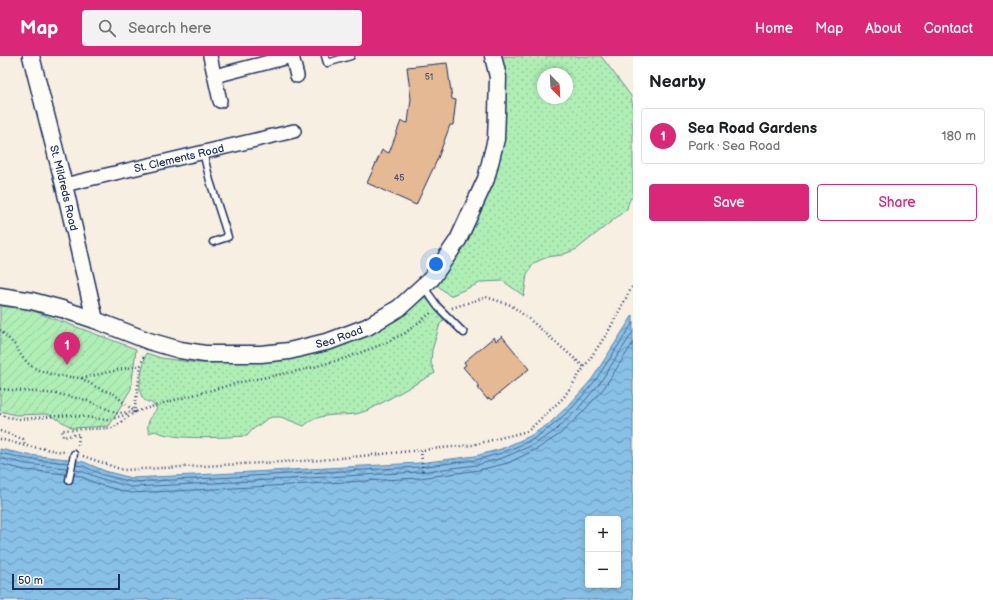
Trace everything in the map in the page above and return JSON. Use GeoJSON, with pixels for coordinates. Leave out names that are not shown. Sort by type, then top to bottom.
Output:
{"type":"FeatureCollection","features":[{"type":"Feature","properties":{"kind":"street","name":"St. Mildreds Road"},"geometry":{"type":"LineString","coordinates":[[31,56],[64,185],[95,320]]}},
{"type":"Feature","properties":{"kind":"street"},"geometry":{"type":"LineString","coordinates":[[210,56],[220,101]]}},
{"type":"Feature","properties":{"kind":"street"},"geometry":{"type":"LineString","coordinates":[[215,76],[292,56],[297,76]]}},
{"type":"Feature","properties":{"kind":"street","name":"Sea Road"},"geometry":{"type":"LineString","coordinates":[[0,296],[32,300],[95,320],[149,341],[180,350],[205,354],[261,354],[289,351],[330,341],[367,327],[399,308],[432,278],[458,240],[486,179],[496,139],[498,77],[493,56]]}},
{"type":"Feature","properties":{"kind":"street","name":"St. Clements Road"},"geometry":{"type":"LineString","coordinates":[[64,185],[294,131]]}},
{"type":"Feature","properties":{"kind":"lane"},"geometry":{"type":"LineString","coordinates":[[325,56],[327,63],[351,56]]}},
{"type":"Feature","properties":{"kind":"lane"},"geometry":{"type":"LineString","coordinates":[[203,152],[210,181],[228,237],[213,242]]}},
{"type":"Feature","properties":{"kind":"lane"},"geometry":{"type":"LineString","coordinates":[[423,286],[438,307],[464,333]]}},
{"type":"Feature","properties":{"kind":"lane"},"geometry":{"type":"LineString","coordinates":[[69,480],[74,454]]}},
{"type":"Feature","properties":{"kind":"path"},"geometry":{"type":"LineString","coordinates":[[0,439],[26,446],[74,454],[123,470],[321,460],[472,445],[528,431],[564,397],[608,332],[633,285]]}},
{"type":"Feature","properties":{"kind":"path"},"geometry":{"type":"LineString","coordinates":[[452,308],[486,297],[511,305],[584,367]]}},
{"type":"Feature","properties":{"kind":"path"},"geometry":{"type":"LineString","coordinates":[[0,414],[7,417],[21,419],[71,415],[107,420],[164,402],[241,382],[303,370],[346,358],[383,344],[405,333],[438,307]]}},
{"type":"Feature","properties":{"kind":"path"},"geometry":{"type":"LineString","coordinates":[[0,330],[15,344],[22,357],[30,365],[38,370],[58,376],[81,378],[141,365]]}},
{"type":"Feature","properties":{"kind":"path"},"geometry":{"type":"LineString","coordinates":[[79,434],[63,437],[62,430],[113,428],[134,412],[141,365],[149,341]]}},
{"type":"Feature","properties":{"kind":"path"},"geometry":{"type":"LineString","coordinates":[[81,378],[96,387],[114,394],[134,412]]}},
{"type":"Feature","properties":{"kind":"path"},"geometry":{"type":"LineString","coordinates":[[0,389],[58,394],[86,400],[117,413],[134,412]]}},
{"type":"Feature","properties":{"kind":"path"},"geometry":{"type":"LineString","coordinates":[[0,431],[23,439],[26,446]]}},
{"type":"Feature","properties":{"kind":"path"},"geometry":{"type":"LineString","coordinates":[[421,450],[423,474]]}},
{"type":"Feature","properties":{"kind":"green space"},"geometry":{"type":"Polygon","coordinates":[[[500,56],[601,56],[631,96],[633,107],[633,197],[628,204],[627,209],[577,249],[562,255],[547,257],[534,263],[527,274],[524,296],[503,281],[482,282],[450,296],[436,283],[501,145],[505,107],[503,69],[500,56]]]}},
{"type":"Feature","properties":{"kind":"green space"},"geometry":{"type":"Polygon","coordinates":[[[425,297],[444,320],[440,324],[432,350],[431,363],[435,373],[369,410],[356,414],[316,418],[304,426],[281,417],[272,417],[252,430],[247,436],[187,437],[164,434],[155,431],[149,433],[148,423],[157,409],[152,403],[144,399],[140,393],[140,382],[146,353],[161,358],[197,363],[247,362],[304,353],[413,301],[416,304],[425,297]]]}},
{"type":"Feature","properties":{"kind":"green space"},"geometry":{"type":"Polygon","coordinates":[[[0,306],[28,309],[136,349],[131,389],[109,426],[73,428],[48,414],[16,415],[0,411],[0,306]]]}},
{"type":"Feature","properties":{"kind":"water"},"geometry":{"type":"Polygon","coordinates":[[[633,315],[633,600],[0,600],[0,449],[28,455],[84,462],[105,471],[131,478],[419,463],[475,456],[501,449],[530,436],[550,423],[570,404],[592,379],[633,315]]]}},
{"type":"Feature","properties":{"kind":"building"},"geometry":{"type":"Polygon","coordinates":[[[447,63],[452,99],[456,100],[453,125],[450,125],[438,158],[416,205],[367,183],[382,150],[389,153],[401,121],[408,123],[411,99],[407,67],[447,63]]]}},
{"type":"Feature","properties":{"kind":"building"},"geometry":{"type":"Polygon","coordinates":[[[502,336],[529,369],[491,400],[489,398],[487,399],[478,388],[480,387],[463,367],[466,365],[464,362],[494,337],[496,341],[502,336]]]}},
{"type":"Feature","properties":{"kind":"place","name":"Sea Road Gardens"},"geometry":{"type":"Point","coordinates":[67,365]}}]}
